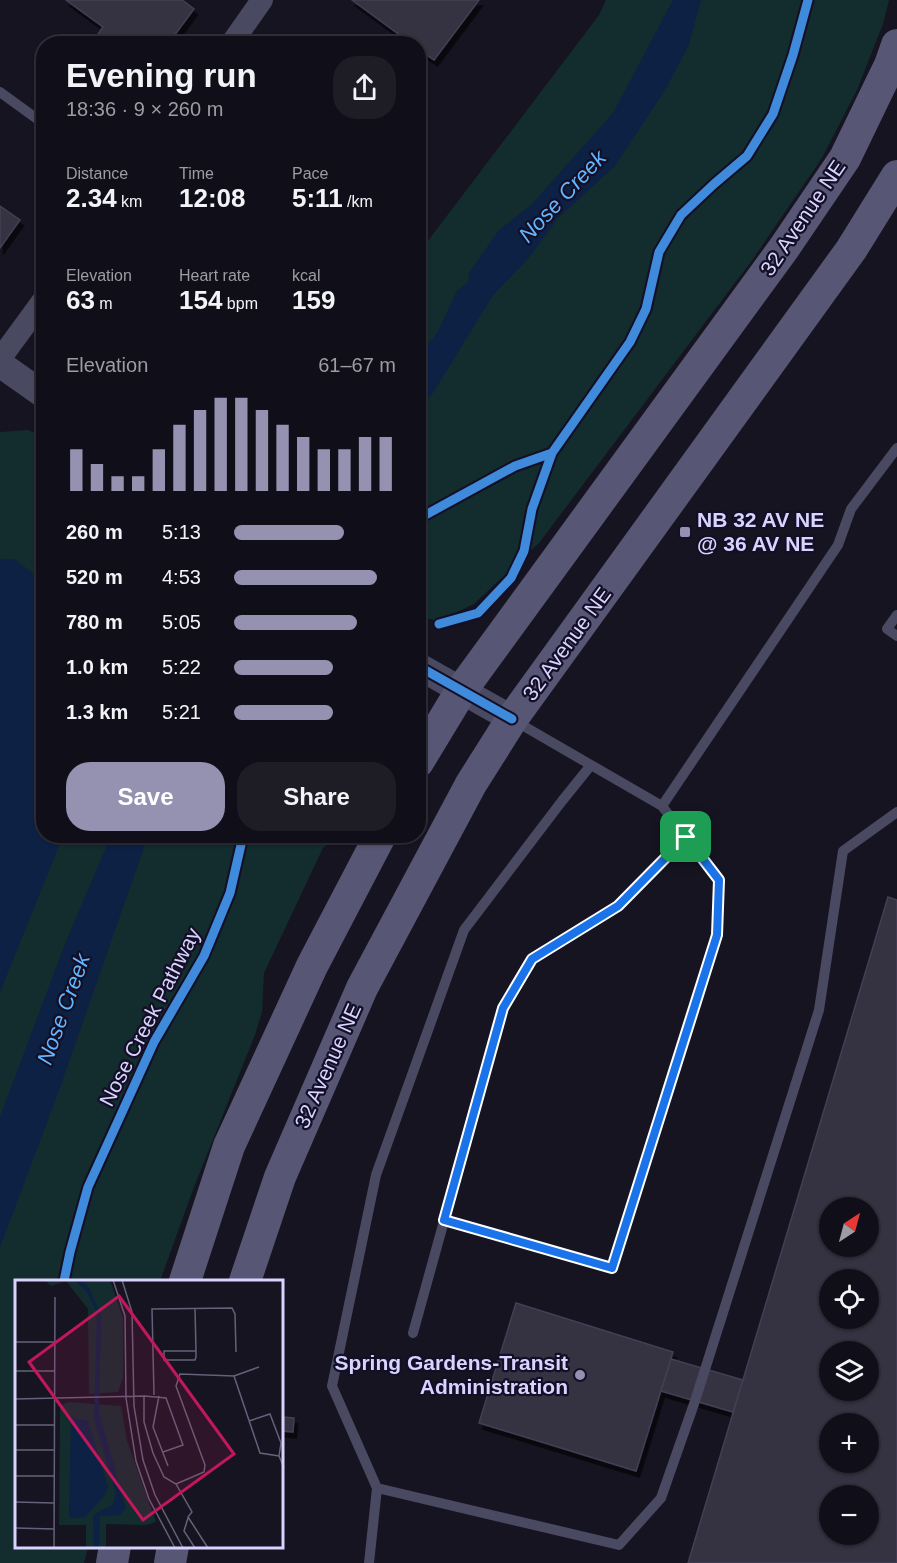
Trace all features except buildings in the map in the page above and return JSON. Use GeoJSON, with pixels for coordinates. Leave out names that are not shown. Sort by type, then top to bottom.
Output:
{"type":"FeatureCollection","features":[{"type":"Feature","properties":{"kind":"main road","name":"32 Avenue NE"},"geometry":{"type":"LineString","coordinates":[[426,749],[461,691],[666,411],[845,158],[891,65],[897,45]]}},
{"type":"Feature","properties":{"kind":"main road","name":"32 Avenue NE"},"geometry":{"type":"LineString","coordinates":[[245,1280],[280,1177],[362,988],[471,784],[512,719],[851,250],[897,177]]}},
{"type":"Feature","properties":{"kind":"main road"},"geometry":{"type":"LineString","coordinates":[[184,1280],[229,1146],[312,966],[376,843]]}},
{"type":"Feature","properties":{"kind":"main road"},"geometry":{"type":"LineString","coordinates":[[112,1563],[116,1548]]}},
{"type":"Feature","properties":{"kind":"main road"},"geometry":{"type":"LineString","coordinates":[[170,1563],[173,1548]]}},
{"type":"Feature","properties":{"kind":"street"},"geometry":{"type":"LineString","coordinates":[[237,36],[262,0]]}},
{"type":"Feature","properties":{"kind":"street"},"geometry":{"type":"LineString","coordinates":[[0,359],[36,310]]}},
{"type":"Feature","properties":{"kind":"street"},"geometry":{"type":"LineString","coordinates":[[0,364],[36,390]]}},
{"type":"Feature","properties":{"kind":"street"},"geometry":{"type":"LineString","coordinates":[[426,671],[512,719]]}},
{"type":"Feature","properties":{"kind":"lane"},"geometry":{"type":"LineString","coordinates":[[0,92],[36,118]]}},
{"type":"Feature","properties":{"kind":"lane"},"geometry":{"type":"LineString","coordinates":[[662,806],[838,545],[851,509],[897,448]]}},
{"type":"Feature","properties":{"kind":"lane"},"geometry":{"type":"LineString","coordinates":[[897,615],[887,629],[897,636]]}},
{"type":"Feature","properties":{"kind":"lane"},"geometry":{"type":"LineString","coordinates":[[444,1220],[612,1268],[717,935],[719,880],[662,806],[512,719]]}},
{"type":"Feature","properties":{"kind":"lane"},"geometry":{"type":"LineString","coordinates":[[369,1563],[377,1488],[332,1386],[376,1174],[465,930],[591,765]]}},
{"type":"Feature","properties":{"kind":"lane"},"geometry":{"type":"LineString","coordinates":[[377,1488],[619,1545],[661,1498],[695,1401],[819,1010],[843,851],[897,812]]}},
{"type":"Feature","properties":{"kind":"lane"},"geometry":{"type":"LineString","coordinates":[[413,1332],[503,1008],[532,959],[618,906],[686,837]]}},
{"type":"Feature","properties":{"kind":"green space"},"geometry":{"type":"Polygon","coordinates":[[[606,0],[889,0],[883,24],[857,90],[822,158],[753,259],[539,543],[474,604],[437,621],[426,618],[426,243],[599,15],[606,0]]]}},
{"type":"Feature","properties":{"kind":"green space"},"geometry":{"type":"Polygon","coordinates":[[[28,430],[36,434],[36,843],[328,843],[323,848],[264,973],[262,1012],[255,1035],[194,1187],[160,1280],[15,1280],[15,1548],[88,1548],[84,1563],[0,1563],[0,432],[28,430]]]}},
{"type":"Feature","properties":{"kind":"water","name":"Nose Creek"},"geometry":{"type":"Polygon","coordinates":[[[673,0],[701,0],[688,47],[665,90],[615,166],[558,218],[528,259],[493,295],[433,393],[426,399],[426,346],[437,333],[457,291],[468,282],[469,273],[499,230],[531,205],[613,113],[673,0]]]}},
{"type":"Feature","properties":{"kind":"water"},"geometry":{"type":"Polygon","coordinates":[[[0,559],[14,559],[36,576],[36,843],[60,843],[0,992],[0,559]]]}},
{"type":"Feature","properties":{"kind":"water","name":"Nose Creek"},"geometry":{"type":"Polygon","coordinates":[[[108,843],[146,843],[57,1096],[0,1247],[0,1117],[65,944],[108,843]]]}},
{"type":"Feature","properties":{"kind":"cycle path"},"geometry":{"type":"LineString","coordinates":[[439,624],[478,613],[511,578],[524,551],[532,509],[552,453],[630,342],[646,309],[659,252],[681,215],[747,156],[773,114],[793,55],[808,0]]}},
{"type":"Feature","properties":{"kind":"cycle path"},"geometry":{"type":"LineString","coordinates":[[426,515],[515,466],[552,453]]}},
{"type":"Feature","properties":{"kind":"cycle path"},"geometry":{"type":"LineString","coordinates":[[426,671],[512,719]]}},
{"type":"Feature","properties":{"kind":"cycle path","name":"Nose Creek Pathway"},"geometry":{"type":"LineString","coordinates":[[64,1280],[88,1187],[154,1042],[204,956],[230,893],[241,843]]}},
{"type":"Feature","properties":{"kind":"place","name":"NB 32 AV NE @ 36 AV NE"},"geometry":{"type":"Point","coordinates":[685,532]}},
{"type":"Feature","properties":{"kind":"place","name":"Spring Gardens-Transit Administration"},"geometry":{"type":"Point","coordinates":[580,1375]}},
{"type":"Feature","properties":{"kind":"route"},"geometry":{"type":"LineString","coordinates":[[686,837],[719,880],[717,935],[612,1268],[444,1220],[503,1008],[532,959],[618,906],[686,837]]}}]}
